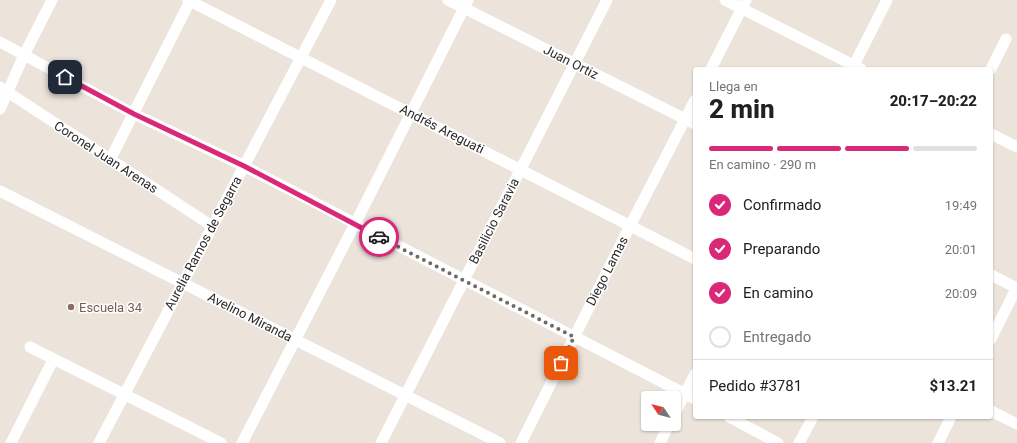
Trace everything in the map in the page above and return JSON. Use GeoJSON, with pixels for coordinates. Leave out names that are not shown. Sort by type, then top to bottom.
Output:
{"type":"FeatureCollection","features":[{"type":"Feature","properties":{"kind":"street"},"geometry":{"type":"LineString","coordinates":[[0,109],[3,89],[24,55],[52,0]]}},
{"type":"Feature","properties":{"kind":"street"},"geometry":{"type":"LineString","coordinates":[[110,160],[189,0]]}},
{"type":"Feature","properties":{"kind":"street","name":"Andrés Areguati"},"geometry":{"type":"LineString","coordinates":[[189,0],[693,258]]}},
{"type":"Feature","properties":{"kind":"street","name":"Aurelia Ramos de Segarra"},"geometry":{"type":"LineString","coordinates":[[99,443],[331,0]]}},
{"type":"Feature","properties":{"kind":"street","name":"Juan Ortiz"},"geometry":{"type":"LineString","coordinates":[[448,0],[466,4],[574,64],[690,122]]}},
{"type":"Feature","properties":{"kind":"street","name":"Basilicio Saravia"},"geometry":{"type":"LineString","coordinates":[[381,443],[607,0]]}},
{"type":"Feature","properties":{"kind":"street"},"geometry":{"type":"LineString","coordinates":[[725,0],[744,4],[854,67]]}},
{"type":"Feature","properties":{"kind":"street"},"geometry":{"type":"LineString","coordinates":[[856,67],[887,0]]}},
{"type":"Feature","properties":{"kind":"street"},"geometry":{"type":"LineString","coordinates":[[242,443],[466,4]]}},
{"type":"Feature","properties":{"kind":"street"},"geometry":{"type":"LineString","coordinates":[[712,67],[744,4]]}},
{"type":"Feature","properties":{"kind":"street"},"geometry":{"type":"LineString","coordinates":[[992,67],[1006,39]]}},
{"type":"Feature","properties":{"kind":"street"},"geometry":{"type":"LineString","coordinates":[[0,42],[134,114],[244,166],[693,398]]}},
{"type":"Feature","properties":{"kind":"street","name":"Coronel Juan Arenas"},"geometry":{"type":"LineString","coordinates":[[3,89],[212,226]]}},
{"type":"Feature","properties":{"kind":"street","name":"Diego Lamas"},"geometry":{"type":"LineString","coordinates":[[521,443],[630,226],[690,122],[693,109]]}},
{"type":"Feature","properties":{"kind":"street"},"geometry":{"type":"LineString","coordinates":[[993,135],[1017,146]]}},
{"type":"Feature","properties":{"kind":"street","name":"Avelino Miranda"},"geometry":{"type":"LineString","coordinates":[[0,191],[500,443]]}},
{"type":"Feature","properties":{"kind":"street"},"geometry":{"type":"LineString","coordinates":[[993,276],[1017,288],[993,335]]}},
{"type":"Feature","properties":{"kind":"street"},"geometry":{"type":"LineString","coordinates":[[30,347],[53,360],[221,443]]}},
{"type":"Feature","properties":{"kind":"street"},"geometry":{"type":"LineString","coordinates":[[11,443],[53,360]]}},
{"type":"Feature","properties":{"kind":"street"},"geometry":{"type":"LineString","coordinates":[[681,402],[693,378]]}},
{"type":"Feature","properties":{"kind":"street"},"geometry":{"type":"LineString","coordinates":[[993,412],[1017,424]]}},
{"type":"Feature","properties":{"kind":"street"},"geometry":{"type":"LineString","coordinates":[[733,419],[778,443]]}},
{"type":"Feature","properties":{"kind":"street"},"geometry":{"type":"LineString","coordinates":[[799,443],[812,419]]}},
{"type":"Feature","properties":{"kind":"street"},"geometry":{"type":"LineString","coordinates":[[938,443],[950,419]]}},
{"type":"Feature","properties":{"kind":"street"},"geometry":{"type":"LineString","coordinates":[[660,443],[666,431]]}},
{"type":"Feature","properties":{"kind":"street"},"geometry":{"type":"LineString","coordinates":[[0,440],[6,443]]}},
{"type":"Feature","properties":{"kind":"way so far"},"geometry":{"type":"LineString","coordinates":[[379,237],[574,337],[561,363]]}},
{"type":"Feature","properties":{"kind":"place","name":"Escuela 34"},"geometry":{"type":"Point","coordinates":[71,307]}},
{"type":"Feature","properties":{"kind":"route"},"geometry":{"type":"LineString","coordinates":[[65,77],[134,114],[244,166],[379,237]]}}]}
